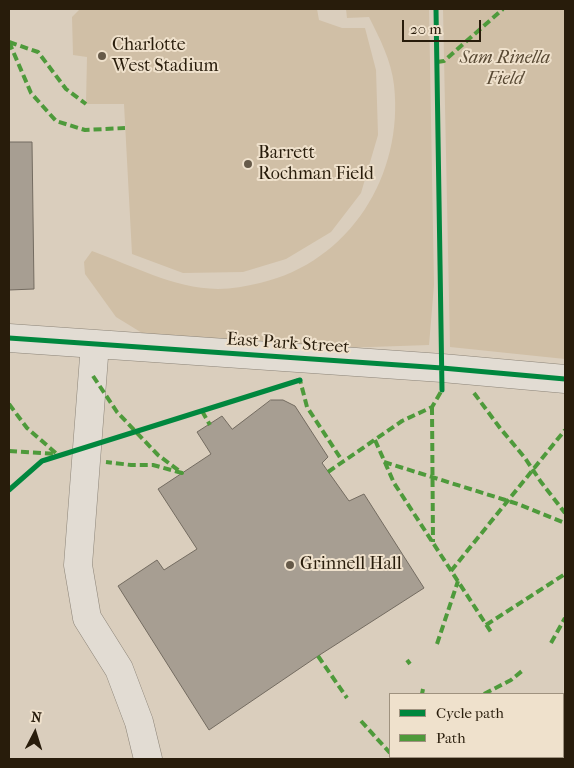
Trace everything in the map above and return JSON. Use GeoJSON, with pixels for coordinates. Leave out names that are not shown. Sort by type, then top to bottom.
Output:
{"type":"FeatureCollection","features":[{"type":"Feature","properties":{"kind":"street","name":"East Park Street"},"geometry":{"type":"LineString","coordinates":[[9,338],[565,379]]}},
{"type":"Feature","properties":{"kind":"street"},"geometry":{"type":"LineString","coordinates":[[96,344],[78,565],[88,618],[120,669],[139,722],[148,759]]}},
{"type":"Feature","properties":{"kind":"green space","name":"Barrett Rochman Field"},"geometry":{"type":"Polygon","coordinates":[[[80,9],[317,9],[319,20],[342,28],[365,28],[376,70],[378,135],[361,193],[331,232],[286,259],[243,272],[183,273],[132,254],[124,104],[86,104],[87,57],[73,55],[72,17],[80,9]]]}},
{"type":"Feature","properties":{"kind":"green space"},"geometry":{"type":"Polygon","coordinates":[[[346,9],[429,9],[434,285],[429,345],[341,348],[147,336],[116,317],[85,274],[84,262],[92,251],[185,285],[218,289],[239,287],[260,283],[292,272],[320,256],[345,235],[364,210],[380,182],[390,151],[395,118],[394,85],[388,58],[369,17],[347,18],[346,9]]]}},
{"type":"Feature","properties":{"kind":"green space","name":"Sam Rinella Field"},"geometry":{"type":"Polygon","coordinates":[[[443,9],[565,9],[565,359],[450,347],[443,9]]]}},
{"type":"Feature","properties":{"kind":"building"},"geometry":{"type":"Polygon","coordinates":[[[9,142],[32,142],[34,289],[9,290],[9,142]]]}},
{"type":"Feature","properties":{"kind":"building","name":"Grinnell Hall"},"geometry":{"type":"Polygon","coordinates":[[[271,400],[283,400],[295,406],[328,457],[322,463],[349,501],[364,494],[424,588],[318,656],[209,730],[118,586],[157,560],[164,570],[197,549],[158,489],[211,454],[197,432],[222,416],[232,429],[271,400]]]}},
{"type":"Feature","properties":{"kind":"marked path"},"geometry":{"type":"LineString","coordinates":[[437,62],[444,61],[503,9]]}},
{"type":"Feature","properties":{"kind":"marked path"},"geometry":{"type":"LineString","coordinates":[[9,42],[31,93],[56,121],[85,130],[125,128]]}},
{"type":"Feature","properties":{"kind":"marked path"},"geometry":{"type":"LineString","coordinates":[[9,42],[38,52],[66,89],[86,104]]}},
{"type":"Feature","properties":{"kind":"marked path"},"geometry":{"type":"LineString","coordinates":[[93,376],[117,412],[158,455],[182,473],[153,465],[106,462]]}},
{"type":"Feature","properties":{"kind":"marked path"},"geometry":{"type":"LineString","coordinates":[[296,381],[300,380],[307,407],[343,462]]}},
{"type":"Feature","properties":{"kind":"marked path"},"geometry":{"type":"LineString","coordinates":[[328,472],[402,421],[432,407],[442,390]]}},
{"type":"Feature","properties":{"kind":"marked path"},"geometry":{"type":"LineString","coordinates":[[474,393],[565,513]]}},
{"type":"Feature","properties":{"kind":"marked path"},"geometry":{"type":"LineString","coordinates":[[9,404],[27,428],[57,454]]}},
{"type":"Feature","properties":{"kind":"marked path"},"geometry":{"type":"LineString","coordinates":[[432,407],[433,542]]}},
{"type":"Feature","properties":{"kind":"marked path"},"geometry":{"type":"LineString","coordinates":[[202,411],[210,425]]}},
{"type":"Feature","properties":{"kind":"marked path"},"geometry":{"type":"LineString","coordinates":[[451,571],[565,430]]}},
{"type":"Feature","properties":{"kind":"marked path"},"geometry":{"type":"LineString","coordinates":[[375,440],[394,483],[491,632]]}},
{"type":"Feature","properties":{"kind":"marked path"},"geometry":{"type":"LineString","coordinates":[[9,451],[57,454]]}},
{"type":"Feature","properties":{"kind":"marked path"},"geometry":{"type":"LineString","coordinates":[[384,462],[518,504],[565,523]]}},
{"type":"Feature","properties":{"kind":"marked path"},"geometry":{"type":"LineString","coordinates":[[486,625],[565,574]]}},
{"type":"Feature","properties":{"kind":"marked path"},"geometry":{"type":"LineString","coordinates":[[437,644],[458,581]]}},
{"type":"Feature","properties":{"kind":"marked path"},"geometry":{"type":"LineString","coordinates":[[551,643],[565,618]]}},
{"type":"Feature","properties":{"kind":"marked path"},"geometry":{"type":"LineString","coordinates":[[318,656],[347,698]]}},
{"type":"Feature","properties":{"kind":"marked path"},"geometry":{"type":"LineString","coordinates":[[407,660],[410,664]]}},
{"type":"Feature","properties":{"kind":"marked path"},"geometry":{"type":"LineString","coordinates":[[486,693],[511,680],[522,671]]}},
{"type":"Feature","properties":{"kind":"marked path"},"geometry":{"type":"LineString","coordinates":[[422,693],[423,689]]}},
{"type":"Feature","properties":{"kind":"marked path"},"geometry":{"type":"LineString","coordinates":[[361,721],[389,752]]}},
{"type":"Feature","properties":{"kind":"cycle path"},"geometry":{"type":"LineString","coordinates":[[436,9],[442,390]]}},
{"type":"Feature","properties":{"kind":"cycle path"},"geometry":{"type":"LineString","coordinates":[[9,338],[442,368],[565,379]]}},
{"type":"Feature","properties":{"kind":"cycle path"},"geometry":{"type":"LineString","coordinates":[[9,490],[42,461],[300,380]]}},
{"type":"Feature","properties":{"kind":"place","name":"Charlotte West Stadium"},"geometry":{"type":"Point","coordinates":[102,56]}},
{"type":"Feature","properties":{"kind":"place","name":"Barrett Rochman Field"},"geometry":{"type":"Point","coordinates":[248,164]}},
{"type":"Feature","properties":{"kind":"place","name":"Grinnell Hall"},"geometry":{"type":"Point","coordinates":[290,565]}}]}
